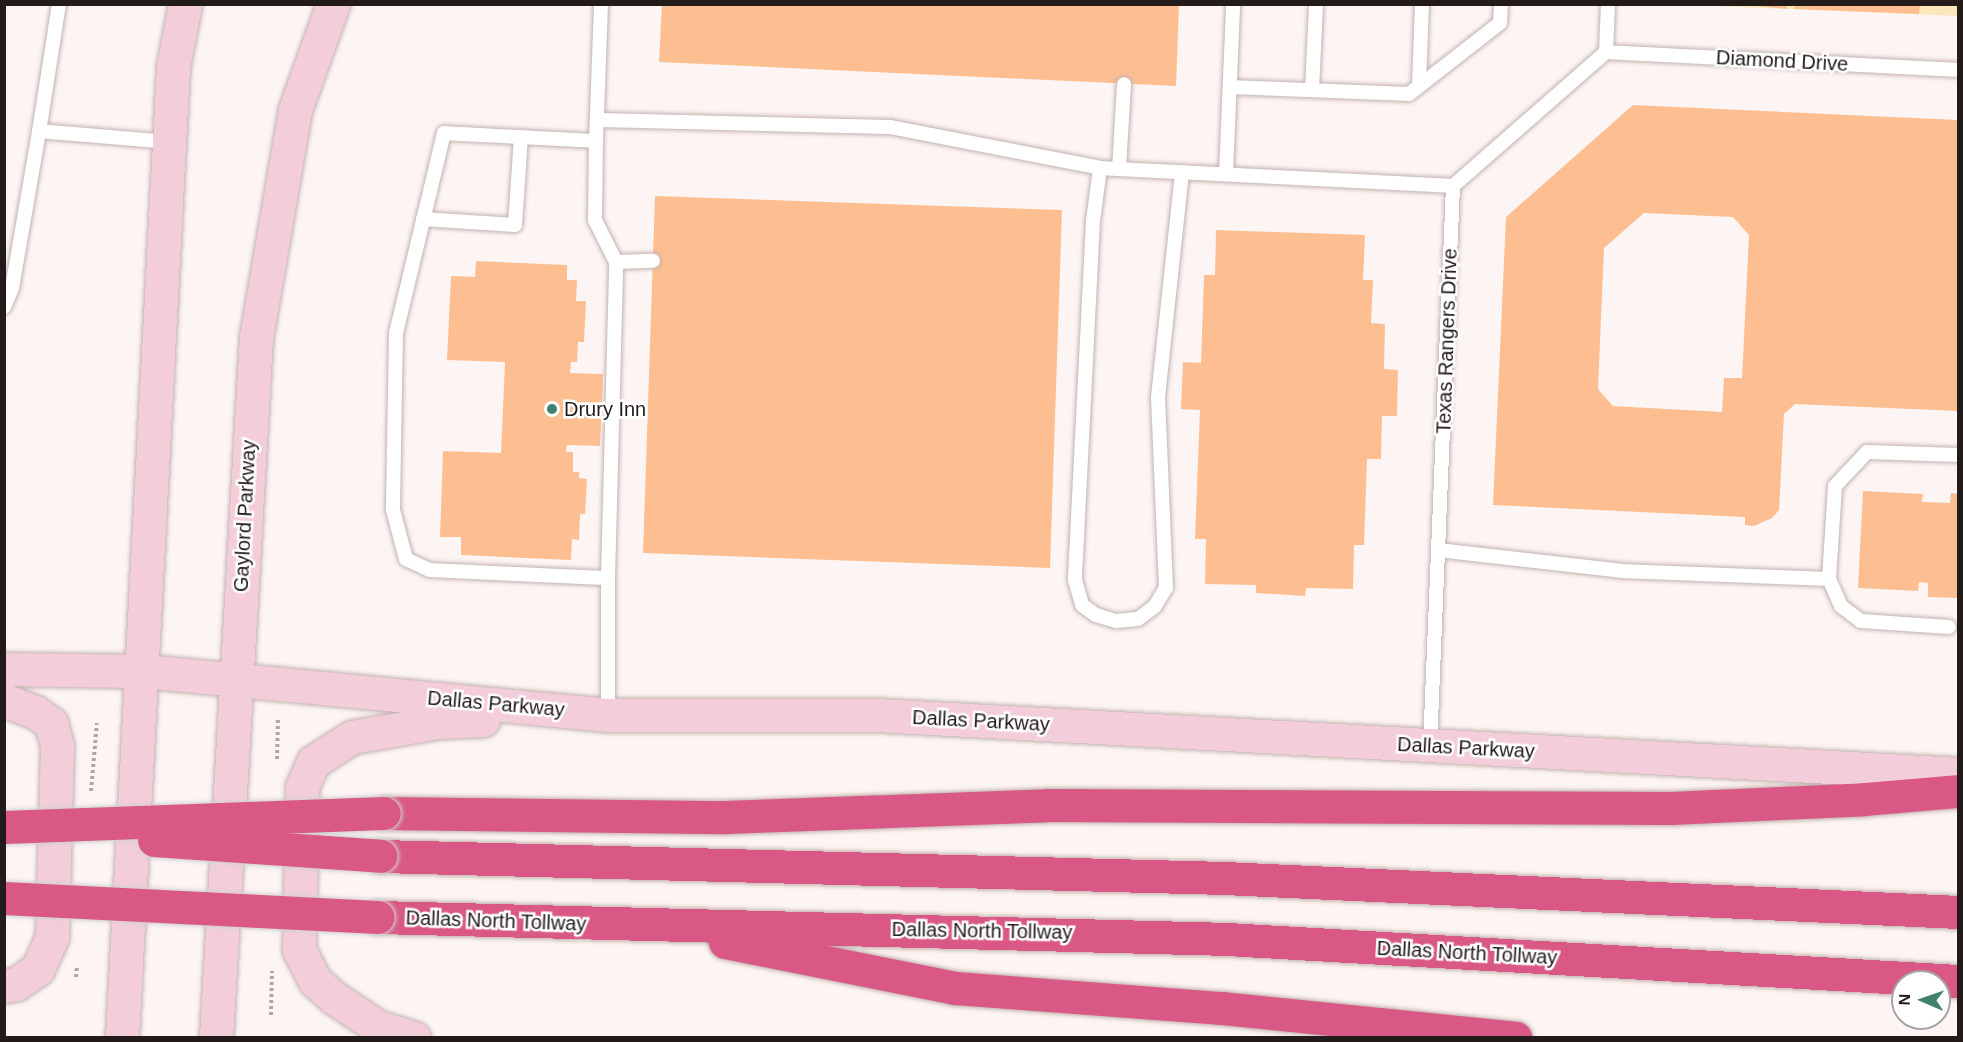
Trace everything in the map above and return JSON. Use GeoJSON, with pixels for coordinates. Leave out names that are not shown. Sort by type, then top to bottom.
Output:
{"type":"FeatureCollection","features":[{"type":"Feature","properties":{"kind":"highway"},"geometry":{"type":"LineString","coordinates":[[4,828],[384,813],[725,817],[1048,805],[1670,808],[1865,800],[1959,791]]}},
{"type":"Feature","properties":{"kind":"highway"},"geometry":{"type":"LineString","coordinates":[[4,828],[380,856],[1224,878],[1959,912]]}},
{"type":"Feature","properties":{"kind":"highway","name":"Dallas North Tollway"},"geometry":{"type":"LineString","coordinates":[[4,898],[378,917],[641,925],[1005,931],[1227,939],[1959,981]]}},
{"type":"Feature","properties":{"kind":"highway"},"geometry":{"type":"LineString","coordinates":[[641,925],[955,988],[1222,1008],[1515,1038]]}},
{"type":"Feature","properties":{"kind":"main road"},"geometry":{"type":"LineString","coordinates":[[122,1038],[173,67],[185,4]]}},
{"type":"Feature","properties":{"kind":"main road","name":"Gaylord Parkway"},"geometry":{"type":"LineString","coordinates":[[216,1038],[256,338],[295,110],[333,4]]}},
{"type":"Feature","properties":{"kind":"main road","name":"Dallas Parkway"},"geometry":{"type":"LineString","coordinates":[[4,669],[142,671],[608,715],[877,715],[1959,774]]}},
{"type":"Feature","properties":{"kind":"main road"},"geometry":{"type":"LineString","coordinates":[[4,700],[35,712],[51,723],[57,746],[52,937],[38,969],[16,984],[4,986]]}},
{"type":"Feature","properties":{"kind":"main road"},"geometry":{"type":"LineString","coordinates":[[414,1038],[378,1027],[334,998],[315,981],[299,950],[302,787],[313,762],[352,737],[438,722],[608,715]]}},
{"type":"Feature","properties":{"kind":"lane"},"geometry":{"type":"LineString","coordinates":[[4,307],[12,288],[59,4]]}},
{"type":"Feature","properties":{"kind":"lane"},"geometry":{"type":"LineString","coordinates":[[601,4],[595,220],[616,262],[608,578],[608,715]]}},
{"type":"Feature","properties":{"kind":"lane"},"geometry":{"type":"LineString","coordinates":[[1226,174],[1233,4]]}},
{"type":"Feature","properties":{"kind":"lane"},"geometry":{"type":"LineString","coordinates":[[1312,90],[1316,4]]}},
{"type":"Feature","properties":{"kind":"lane"},"geometry":{"type":"LineString","coordinates":[[1419,85],[1422,4]]}},
{"type":"Feature","properties":{"kind":"lane"},"geometry":{"type":"LineString","coordinates":[[1230,87],[1408,94],[1500,23],[1501,4]]}},
{"type":"Feature","properties":{"kind":"lane"},"geometry":{"type":"LineString","coordinates":[[597,120],[890,127],[1100,168],[1453,186],[1606,52],[1608,4]]}},
{"type":"Feature","properties":{"kind":"lane","name":"Diamond Drive"},"geometry":{"type":"LineString","coordinates":[[1606,52],[1959,70]]}},
{"type":"Feature","properties":{"kind":"lane"},"geometry":{"type":"LineString","coordinates":[[1119,169],[1124,84]]}},
{"type":"Feature","properties":{"kind":"lane"},"geometry":{"type":"LineString","coordinates":[[39,131],[169,142]]}},
{"type":"Feature","properties":{"kind":"lane"},"geometry":{"type":"LineString","coordinates":[[596,141],[444,133],[396,333],[393,510],[406,559],[430,570],[608,578]]}},
{"type":"Feature","properties":{"kind":"lane"},"geometry":{"type":"LineString","coordinates":[[423,219],[515,225],[521,137]]}},
{"type":"Feature","properties":{"kind":"lane"},"geometry":{"type":"LineString","coordinates":[[1100,168],[1093,221],[1075,580],[1082,605],[1096,615],[1116,621],[1138,619],[1155,606],[1166,588],[1158,397],[1182,172]]}},
{"type":"Feature","properties":{"kind":"lane","name":"Texas Rangers Drive"},"geometry":{"type":"LineString","coordinates":[[1430,746],[1453,186]]}},
{"type":"Feature","properties":{"kind":"lane"},"geometry":{"type":"LineString","coordinates":[[616,262],[653,261]]}},
{"type":"Feature","properties":{"kind":"lane"},"geometry":{"type":"LineString","coordinates":[[1949,627],[1861,621],[1841,606],[1829,579],[1835,486],[1867,452],[1959,455]]}},
{"type":"Feature","properties":{"kind":"lane"},"geometry":{"type":"LineString","coordinates":[[1438,550],[1621,571],[1829,579]]}},
{"type":"Feature","properties":{"kind":"shaded area"},"geometry":{"type":"Polygon","coordinates":[[[1958,4],[1958,16],[1691,5],[1958,4]]]}},
{"type":"Feature","properties":{"kind":"building"},"geometry":{"type":"Polygon","coordinates":[[[662,4],[1179,4],[1176,86],[659,62],[662,4]]]}},
{"type":"Feature","properties":{"kind":"building"},"geometry":{"type":"Polygon","coordinates":[[[1736,4],[1787,4],[1787,9],[1736,4]]]}},
{"type":"Feature","properties":{"kind":"building"},"geometry":{"type":"Polygon","coordinates":[[[1795,4],[1920,4],[1919,14],[1794,9],[1795,4]]]}},
{"type":"Feature","properties":{"kind":"building"},"geometry":{"type":"Polygon","coordinates":[[[1633,105],[1958,120],[1958,411],[1795,404],[1784,414],[1779,510],[1772,518],[1754,526],[1745,525],[1745,517],[1493,505],[1506,217],[1633,105]],[[1644,213],[1604,248],[1598,389],[1613,406],[1722,412],[1724,378],[1742,378],[1749,235],[1733,217],[1644,213]]]}},
{"type":"Feature","properties":{"kind":"building"},"geometry":{"type":"Polygon","coordinates":[[[655,196],[1062,210],[1050,568],[643,553],[655,196]]]}},
{"type":"Feature","properties":{"kind":"building"},"geometry":{"type":"Polygon","coordinates":[[[1216,230],[1365,235],[1363,280],[1373,280],[1371,323],[1385,324],[1384,369],[1398,370],[1397,416],[1382,416],[1381,459],[1367,459],[1364,545],[1354,545],[1353,589],[1306,588],[1305,596],[1256,593],[1256,585],[1205,584],[1206,539],[1195,539],[1200,410],[1181,409],[1183,362],[1201,363],[1204,275],[1215,275],[1216,230]]]}},
{"type":"Feature","properties":{"kind":"building","name":"Drury Inn"},"geometry":{"type":"Polygon","coordinates":[[[476,261],[567,265],[567,280],[577,280],[576,301],[586,301],[584,342],[578,342],[577,362],[571,362],[570,373],[603,374],[600,446],[567,445],[566,452],[573,452],[573,472],[579,472],[579,478],[587,479],[585,514],[580,514],[579,540],[572,539],[571,560],[461,555],[461,537],[440,537],[443,451],[501,453],[505,362],[447,360],[451,276],[475,277],[476,261]]]}},
{"type":"Feature","properties":{"kind":"building"},"geometry":{"type":"Polygon","coordinates":[[[1863,491],[1923,494],[1922,502],[1950,503],[1951,493],[1958,494],[1958,598],[1928,597],[1928,583],[1919,582],[1918,591],[1858,588],[1863,491]]]}},
{"type":"Feature","properties":{"kind":"place","name":"Drury Inn"},"geometry":{"type":"Point","coordinates":[552,409]}}]}
